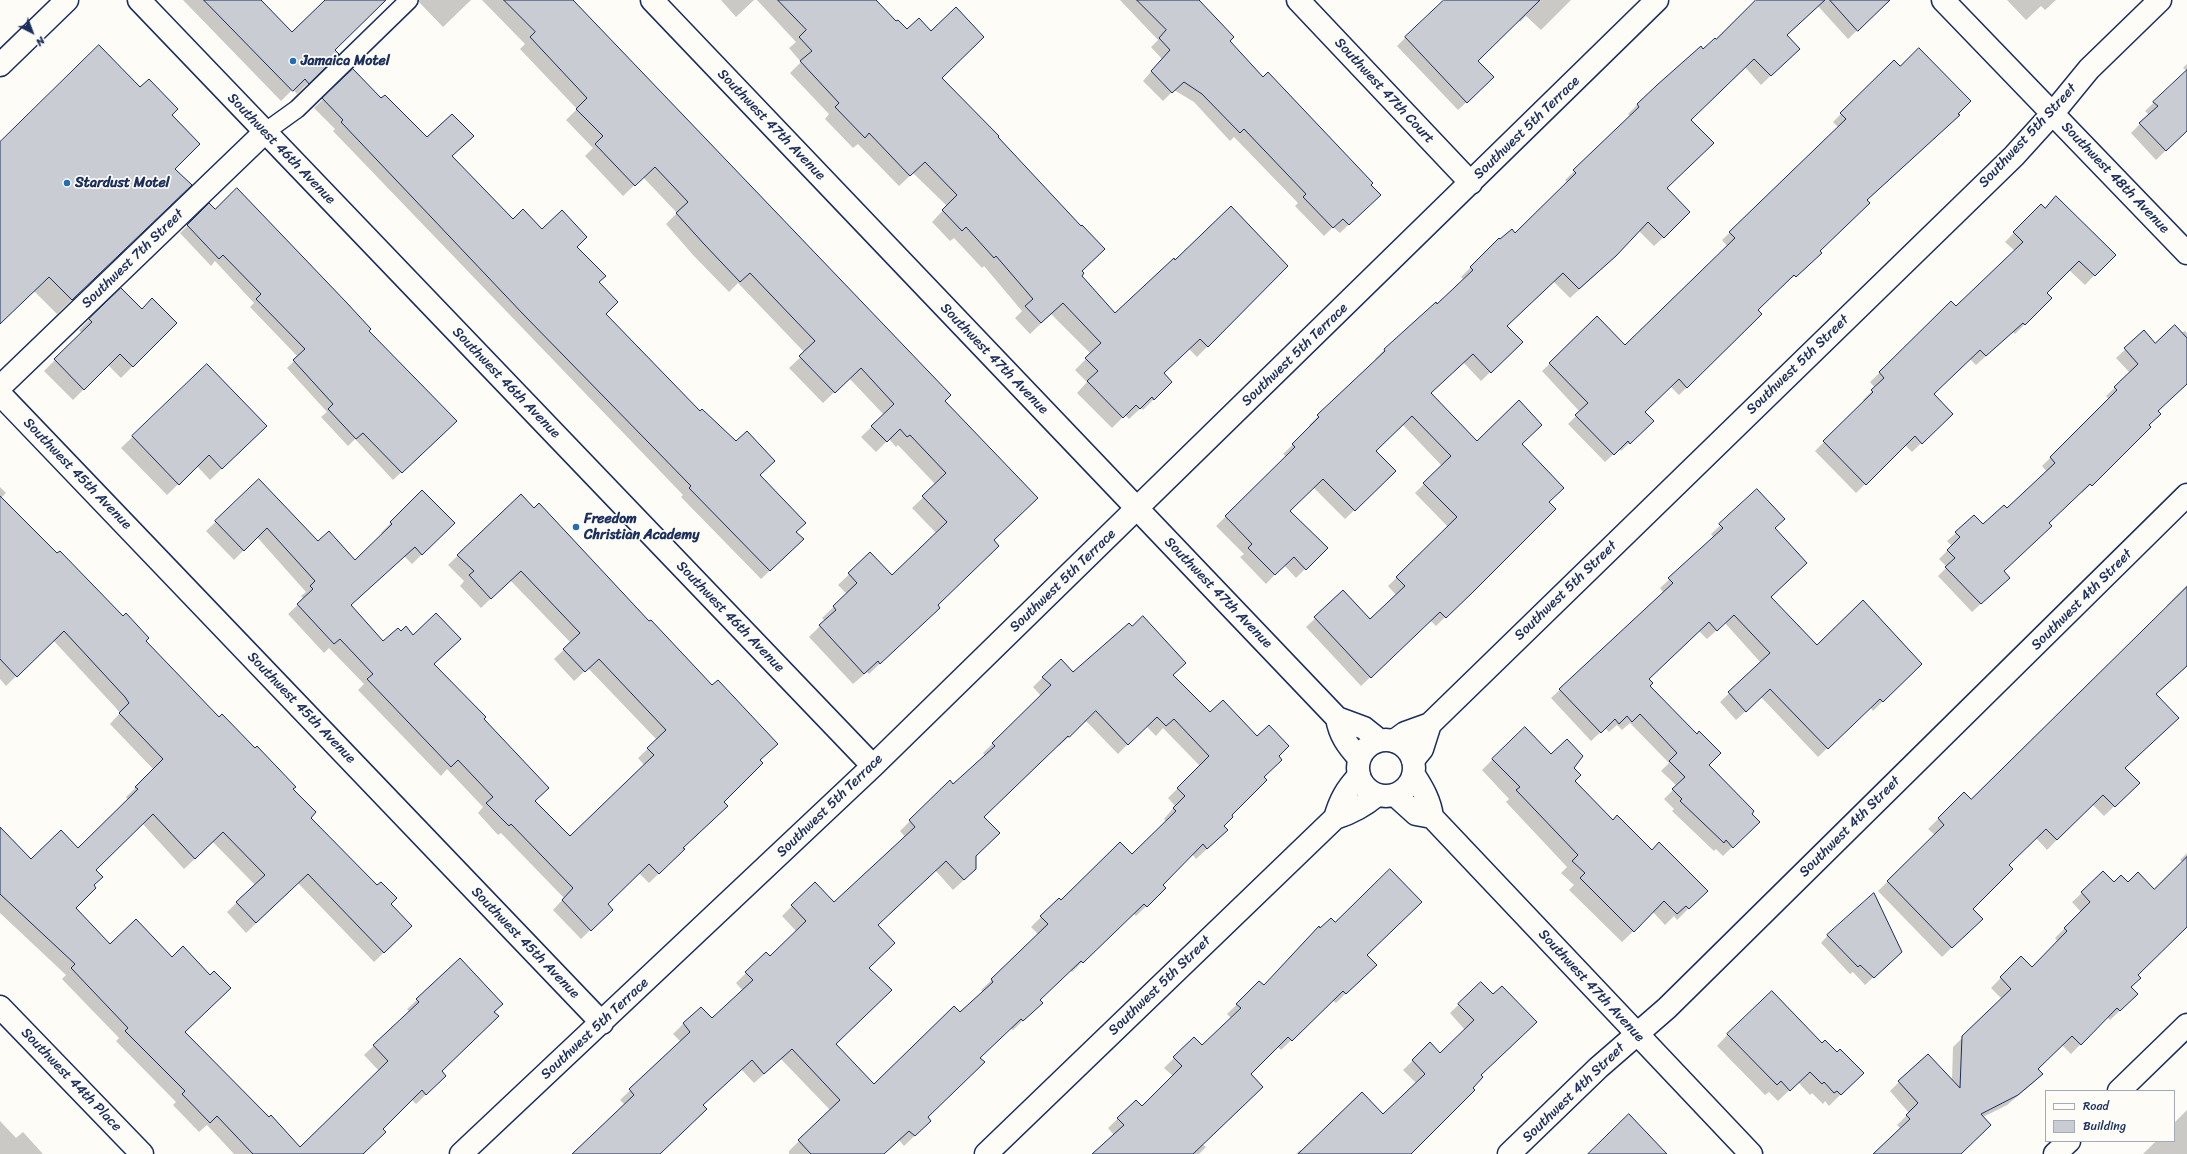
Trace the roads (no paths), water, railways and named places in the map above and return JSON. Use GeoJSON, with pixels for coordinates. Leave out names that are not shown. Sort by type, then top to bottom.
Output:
{"type":"FeatureCollection","features":[{"type":"Feature","properties":{"kind":"street"},"geometry":{"type":"LineString","coordinates":[[0,65],[67,0]]}},
{"type":"Feature","properties":{"kind":"street","name":"Southwest 46th Avenue"},"geometry":{"type":"LineString","coordinates":[[139,0],[873,766]]}},
{"type":"Feature","properties":{"kind":"street","name":"Southwest 47th Avenue"},"geometry":{"type":"LineString","coordinates":[[652,0],[1337,718],[1364,728],[1387,741],[1407,748],[1431,806],[1432,817]]}},
{"type":"Feature","properties":{"kind":"street","name":"Southwest 47th Court"},"geometry":{"type":"LineString","coordinates":[[1298,0],[1471,182]]}},
{"type":"Feature","properties":{"kind":"street","name":"Southwest 5th Terrace"},"geometry":{"type":"LineString","coordinates":[[465,1153],[873,766],[1657,0]]}},
{"type":"Feature","properties":{"kind":"street","name":"Southwest 48th Avenue"},"geometry":{"type":"LineString","coordinates":[[1943,0],[2187,253]]}},
{"type":"Feature","properties":{"kind":"street","name":"Southwest 5th Street"},"geometry":{"type":"LineString","coordinates":[[1387,741],[1430,724],[2002,167],[2053,113],[2089,69],[2160,0]]}},
{"type":"Feature","properties":{"kind":"street","name":"Southwest 7th Street"},"geometry":{"type":"LineString","coordinates":[[0,387],[265,132]]}},
{"type":"Feature","properties":{"kind":"street","name":"Southwest 45th Avenue"},"geometry":{"type":"LineString","coordinates":[[0,394],[602,1023]]}},
{"type":"Feature","properties":{"kind":"street","name":"Southwest 4th Street"},"geometry":{"type":"LineString","coordinates":[[1509,1154],[1637,1033],[1667,1008],[2187,495]]}},
{"type":"Feature","properties":{"kind":"street","name":"Southwest 47th Avenue"},"geometry":{"type":"LineString","coordinates":[[1337,718],[1340,731],[1359,767],[1362,785],[1386,795],[1416,814],[1432,817],[1751,1154]]}},
{"type":"Feature","properties":{"kind":"street","name":"Southwest 5th Street"},"geometry":{"type":"LineString","coordinates":[[1414,768],[1430,724]]}},
{"type":"Feature","properties":{"kind":"street"},"geometry":{"type":"LineString","coordinates":[[1335,818],[1339,801],[1359,767],[1367,747],[1387,741]]}},
{"type":"Feature","properties":{"kind":"street"},"geometry":{"type":"LineString","coordinates":[[1386,795],[1410,784],[1414,768]]}},
{"type":"Feature","properties":{"kind":"street","name":"Southwest 5th Street"},"geometry":{"type":"LineString","coordinates":[[986,1154],[1335,818],[1349,814],[1386,795]]}},
{"type":"Feature","properties":{"kind":"street","name":"Southwest 44th Place"},"geometry":{"type":"LineString","coordinates":[[0,1007],[142,1154]]}},
{"type":"Feature","properties":{"kind":"street"},"geometry":{"type":"LineString","coordinates":[[2120,1090],[2187,1025]]}},
{"type":"Feature","properties":{"kind":"street"},"geometry":{"type":"LineString","coordinates":[[2055,1154],[2067,1142]]}},
{"type":"Feature","properties":{"kind":"lane"},"geometry":{"type":"LineString","coordinates":[[265,132],[297,109],[408,0]]}},
{"type":"Feature","properties":{"kind":"place","name":"Jamaica Motel"},"geometry":{"type":"Point","coordinates":[293,61]}},
{"type":"Feature","properties":{"kind":"place","name":"Stardust Motel"},"geometry":{"type":"Point","coordinates":[67,183]}},
{"type":"Feature","properties":{"kind":"place","name":"Freedom Christian Academy"},"geometry":{"type":"Point","coordinates":[576,527]}}]}
